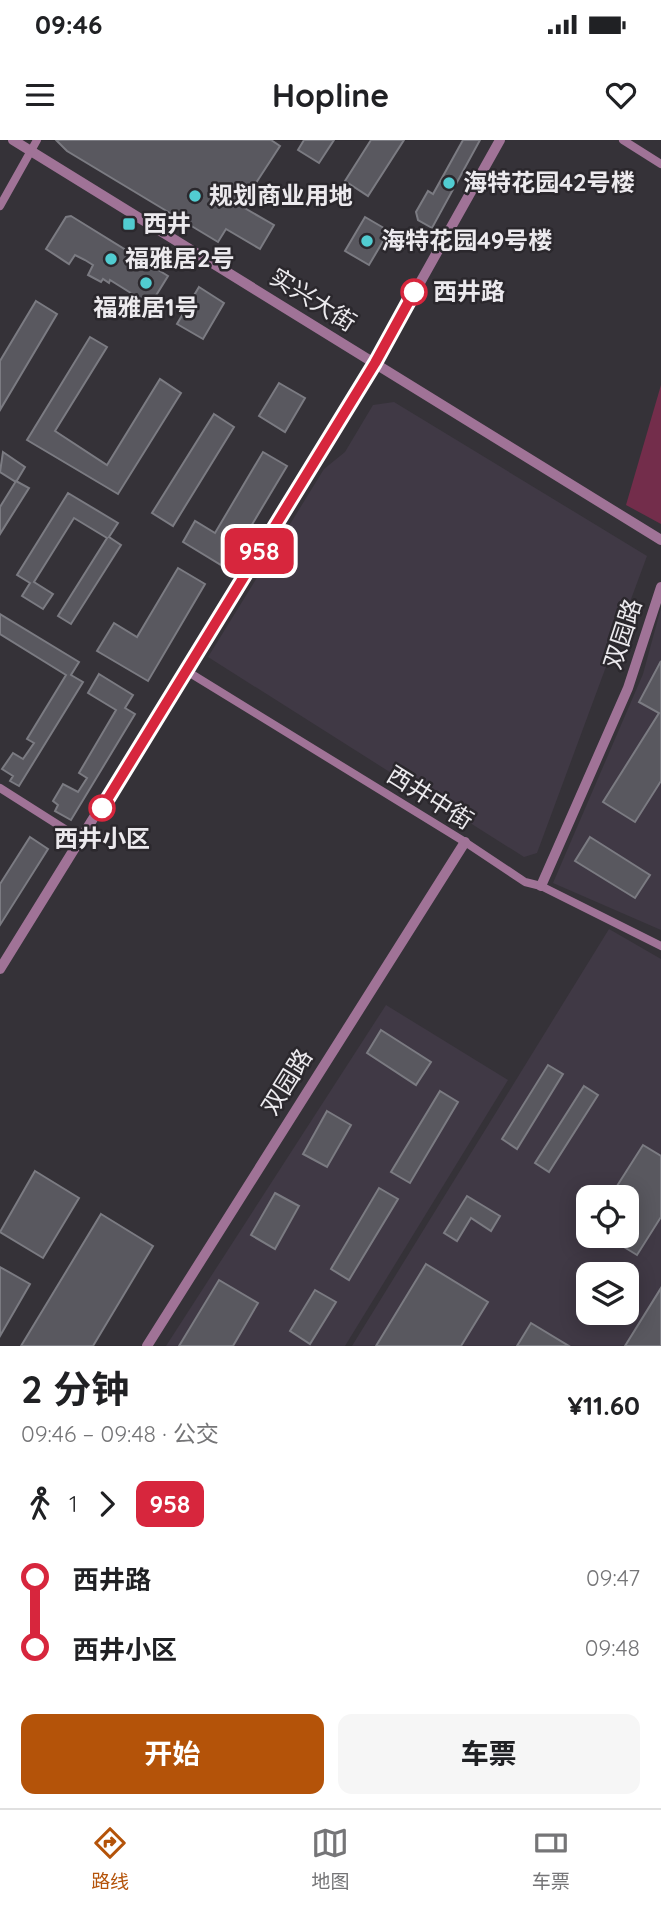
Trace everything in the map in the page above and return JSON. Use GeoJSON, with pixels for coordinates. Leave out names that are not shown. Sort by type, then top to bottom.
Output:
{"type":"FeatureCollection","features":[{"type":"Feature","properties":{"kind":"street","name":"实兴大街"},"geometry":{"type":"LineString","coordinates":[[13,140],[661,540]]}},
{"type":"Feature","properties":{"kind":"street"},"geometry":{"type":"LineString","coordinates":[[0,206],[37,140]]}},
{"type":"Feature","properties":{"kind":"street"},"geometry":{"type":"LineString","coordinates":[[0,969],[375,363],[500,140]]}},
{"type":"Feature","properties":{"kind":"street"},"geometry":{"type":"LineString","coordinates":[[623,140],[661,164]]}},
{"type":"Feature","properties":{"kind":"street","name":"双园路"},"geometry":{"type":"LineString","coordinates":[[541,886],[628,688],[661,587]]}},
{"type":"Feature","properties":{"kind":"street","name":"西井中街"},"geometry":{"type":"LineString","coordinates":[[185,670],[465,842],[525,882],[541,886],[661,946]]}},
{"type":"Feature","properties":{"kind":"street"},"geometry":{"type":"LineString","coordinates":[[0,788],[82,840]]}},
{"type":"Feature","properties":{"kind":"street","name":"双园路"},"geometry":{"type":"LineString","coordinates":[[147,1346],[465,842]]}},
{"type":"Feature","properties":{"kind":"shaded area"},"geometry":{"type":"Polygon","coordinates":[[[661,385],[661,524],[626,505],[661,385]]]}},
{"type":"Feature","properties":{"kind":"shaded area"},"geometry":{"type":"Polygon","coordinates":[[[394,402],[647,556],[537,853],[524,857],[208,657],[324,469],[345,452],[373,405],[394,402]]]}},
{"type":"Feature","properties":{"kind":"shaded area"},"geometry":{"type":"Polygon","coordinates":[[[661,608],[661,930],[553,883],[643,674],[661,608]]]}},
{"type":"Feature","properties":{"kind":"shaded area"},"geometry":{"type":"Polygon","coordinates":[[[609,929],[661,959],[661,1346],[352,1346],[609,929]]]}},
{"type":"Feature","properties":{"kind":"shaded area"},"geometry":{"type":"Polygon","coordinates":[[[386,1005],[508,1080],[345,1346],[166,1346],[386,1005]]]}},
{"type":"Feature","properties":{"kind":"building","name":"规划商业用地"},"geometry":{"type":"Polygon","coordinates":[[[56,140],[271,140],[280,146],[241,206],[274,225],[260,249],[226,229],[218,242],[67,151],[56,140]]]}},
{"type":"Feature","properties":{"kind":"building"},"geometry":{"type":"Polygon","coordinates":[[[304,140],[334,140],[319,163],[298,150],[304,140]]]}},
{"type":"Feature","properties":{"kind":"building"},"geometry":{"type":"Polygon","coordinates":[[[371,140],[404,140],[368,196],[345,181],[371,140]]]}},
{"type":"Feature","properties":{"kind":"building","name":"海特花园42号楼"},"geometry":{"type":"Polygon","coordinates":[[[463,140],[480,140],[432,228],[418,220],[416,212],[428,191],[433,194],[463,140]]]}},
{"type":"Feature","properties":{"kind":"building"},"geometry":{"type":"Polygon","coordinates":[[[71,216],[168,276],[147,310],[131,300],[134,295],[110,280],[109,283],[103,279],[101,282],[88,275],[93,265],[85,260],[75,255],[69,264],[46,249],[66,217],[71,216]]]}},
{"type":"Feature","properties":{"kind":"building","name":"海特花园49号楼"},"geometry":{"type":"Polygon","coordinates":[[[365,217],[389,231],[369,265],[345,251],[365,217]]]}},
{"type":"Feature","properties":{"kind":"building"},"geometry":{"type":"Polygon","coordinates":[[[199,287],[224,303],[203,339],[177,324],[199,287]]]}},
{"type":"Feature","properties":{"kind":"building"},"geometry":{"type":"Polygon","coordinates":[[[36,301],[57,314],[0,410],[0,361],[36,301]]]}},
{"type":"Feature","properties":{"kind":"building"},"geometry":{"type":"Polygon","coordinates":[[[90,337],[107,347],[55,431],[107,465],[160,379],[181,393],[118,494],[27,440],[90,337]]]}},
{"type":"Feature","properties":{"kind":"building"},"geometry":{"type":"Polygon","coordinates":[[[279,383],[305,398],[285,432],[259,416],[279,383]]]}},
{"type":"Feature","properties":{"kind":"building"},"geometry":{"type":"Polygon","coordinates":[[[214,414],[234,427],[173,526],[152,513],[214,414]]]}},
{"type":"Feature","properties":{"kind":"building"},"geometry":{"type":"Polygon","coordinates":[[[3,452],[25,467],[16,482],[0,472],[3,452]]]}},
{"type":"Feature","properties":{"kind":"building"},"geometry":{"type":"Polygon","coordinates":[[[263,452],[287,466],[226,568],[183,542],[195,521],[215,533],[263,452]]]}},
{"type":"Feature","properties":{"kind":"building"},"geometry":{"type":"Polygon","coordinates":[[[16,481],[29,488],[0,534],[0,507],[16,481]]]}},
{"type":"Feature","properties":{"kind":"building"},"geometry":{"type":"Polygon","coordinates":[[[68,493],[118,523],[109,537],[121,545],[71,624],[58,616],[107,538],[74,518],[34,582],[53,594],[43,609],[22,596],[30,583],[17,575],[68,493]]]}},
{"type":"Feature","properties":{"kind":"building"},"geometry":{"type":"Polygon","coordinates":[[[178,568],[205,584],[148,681],[97,651],[114,623],[137,637],[178,568]]]}},
{"type":"Feature","properties":{"kind":"building"},"geometry":{"type":"Polygon","coordinates":[[[0,614],[79,662],[71,675],[83,682],[19,786],[10,781],[13,776],[2,769],[13,753],[23,759],[34,743],[27,739],[66,675],[0,634],[0,614]]]}},
{"type":"Feature","properties":{"kind":"building"},"geometry":{"type":"Polygon","coordinates":[[[661,661],[661,781],[635,822],[603,802],[659,713],[639,702],[661,661]]]}},
{"type":"Feature","properties":{"kind":"building"},"geometry":{"type":"Polygon","coordinates":[[[99,674],[133,695],[125,708],[135,714],[71,820],[55,811],[58,805],[53,801],[63,784],[78,792],[87,778],[79,773],[116,710],[88,693],[99,674]]]}},
{"type":"Feature","properties":{"kind":"building"},"geometry":{"type":"Polygon","coordinates":[[[30,837],[48,849],[0,925],[0,884],[30,837]]]}},
{"type":"Feature","properties":{"kind":"building"},"geometry":{"type":"Polygon","coordinates":[[[590,837],[650,875],[635,898],[575,861],[590,837]]]}},
{"type":"Feature","properties":{"kind":"building"},"geometry":{"type":"Polygon","coordinates":[[[381,1030],[431,1062],[416,1085],[367,1053],[381,1030]]]}},
{"type":"Feature","properties":{"kind":"building"},"geometry":{"type":"Polygon","coordinates":[[[548,1065],[563,1074],[517,1149],[502,1139],[548,1065]]]}},
{"type":"Feature","properties":{"kind":"building"},"geometry":{"type":"Polygon","coordinates":[[[584,1086],[598,1095],[549,1172],[535,1163],[584,1086]]]}},
{"type":"Feature","properties":{"kind":"building"},"geometry":{"type":"Polygon","coordinates":[[[440,1091],[458,1102],[410,1183],[391,1172],[440,1091]]]}},
{"type":"Feature","properties":{"kind":"building"},"geometry":{"type":"Polygon","coordinates":[[[327,1111],[351,1125],[327,1167],[303,1154],[327,1111]]]}},
{"type":"Feature","properties":{"kind":"building"},"geometry":{"type":"Polygon","coordinates":[[[643,1145],[661,1156],[661,1217],[637,1255],[626,1248],[639,1248],[639,1185],[618,1185],[643,1145]]]}},
{"type":"Feature","properties":{"kind":"building"},"geometry":{"type":"Polygon","coordinates":[[[35,1171],[79,1198],[43,1258],[0,1232],[35,1171]]]}},
{"type":"Feature","properties":{"kind":"building"},"geometry":{"type":"Polygon","coordinates":[[[379,1188],[398,1199],[349,1280],[331,1269],[379,1188]]]}},
{"type":"Feature","properties":{"kind":"building"},"geometry":{"type":"Polygon","coordinates":[[[275,1193],[299,1206],[275,1249],[251,1235],[275,1193]]]}},
{"type":"Feature","properties":{"kind":"building"},"geometry":{"type":"Polygon","coordinates":[[[467,1196],[500,1216],[491,1231],[471,1218],[457,1241],[444,1233],[467,1196]]]}},
{"type":"Feature","properties":{"kind":"building"},"geometry":{"type":"Polygon","coordinates":[[[101,1214],[153,1246],[93,1346],[21,1346],[101,1214]]]}},
{"type":"Feature","properties":{"kind":"building"},"geometry":{"type":"Polygon","coordinates":[[[426,1264],[488,1302],[461,1346],[376,1346],[426,1264]]]}},
{"type":"Feature","properties":{"kind":"building"},"geometry":{"type":"Polygon","coordinates":[[[0,1267],[30,1284],[0,1336],[0,1267]]]}},
{"type":"Feature","properties":{"kind":"building"},"geometry":{"type":"Polygon","coordinates":[[[219,1280],[258,1303],[233,1346],[179,1346],[219,1280]]]}},
{"type":"Feature","properties":{"kind":"building"},"geometry":{"type":"Polygon","coordinates":[[[661,1288],[661,1346],[625,1346],[661,1288]]]}},
{"type":"Feature","properties":{"kind":"building"},"geometry":{"type":"Polygon","coordinates":[[[315,1290],[336,1302],[310,1344],[290,1331],[315,1290]]]}},
{"type":"Feature","properties":{"kind":"building"},"geometry":{"type":"Polygon","coordinates":[[[531,1323],[569,1346],[517,1346],[531,1323]]]}},
{"type":"Feature","properties":{"kind":"bus line","name":"958"},"geometry":{"type":"LineString","coordinates":[[102,808],[375,363],[414,292]]}},
{"type":"Feature","properties":{"kind":"place","name":"海特花园42号楼"},"geometry":{"type":"Point","coordinates":[449,183]}},
{"type":"Feature","properties":{"kind":"place","name":"规划商业用地"},"geometry":{"type":"Point","coordinates":[195,196]}},
{"type":"Feature","properties":{"kind":"place","name":"西井"},"geometry":{"type":"Point","coordinates":[129,224]}},
{"type":"Feature","properties":{"kind":"place","name":"海特花园49号楼"},"geometry":{"type":"Point","coordinates":[367,241]}},
{"type":"Feature","properties":{"kind":"place","name":"福雅居2号"},"geometry":{"type":"Point","coordinates":[111,259]}},
{"type":"Feature","properties":{"kind":"place","name":"福雅居1号"},"geometry":{"type":"Point","coordinates":[146,283]}},
{"type":"Feature","properties":{"kind":"place","name":"西井路"},"geometry":{"type":"Point","coordinates":[414,292]}},
{"type":"Feature","properties":{"kind":"place","name":"西井小区"},"geometry":{"type":"Point","coordinates":[102,808]}}]}
